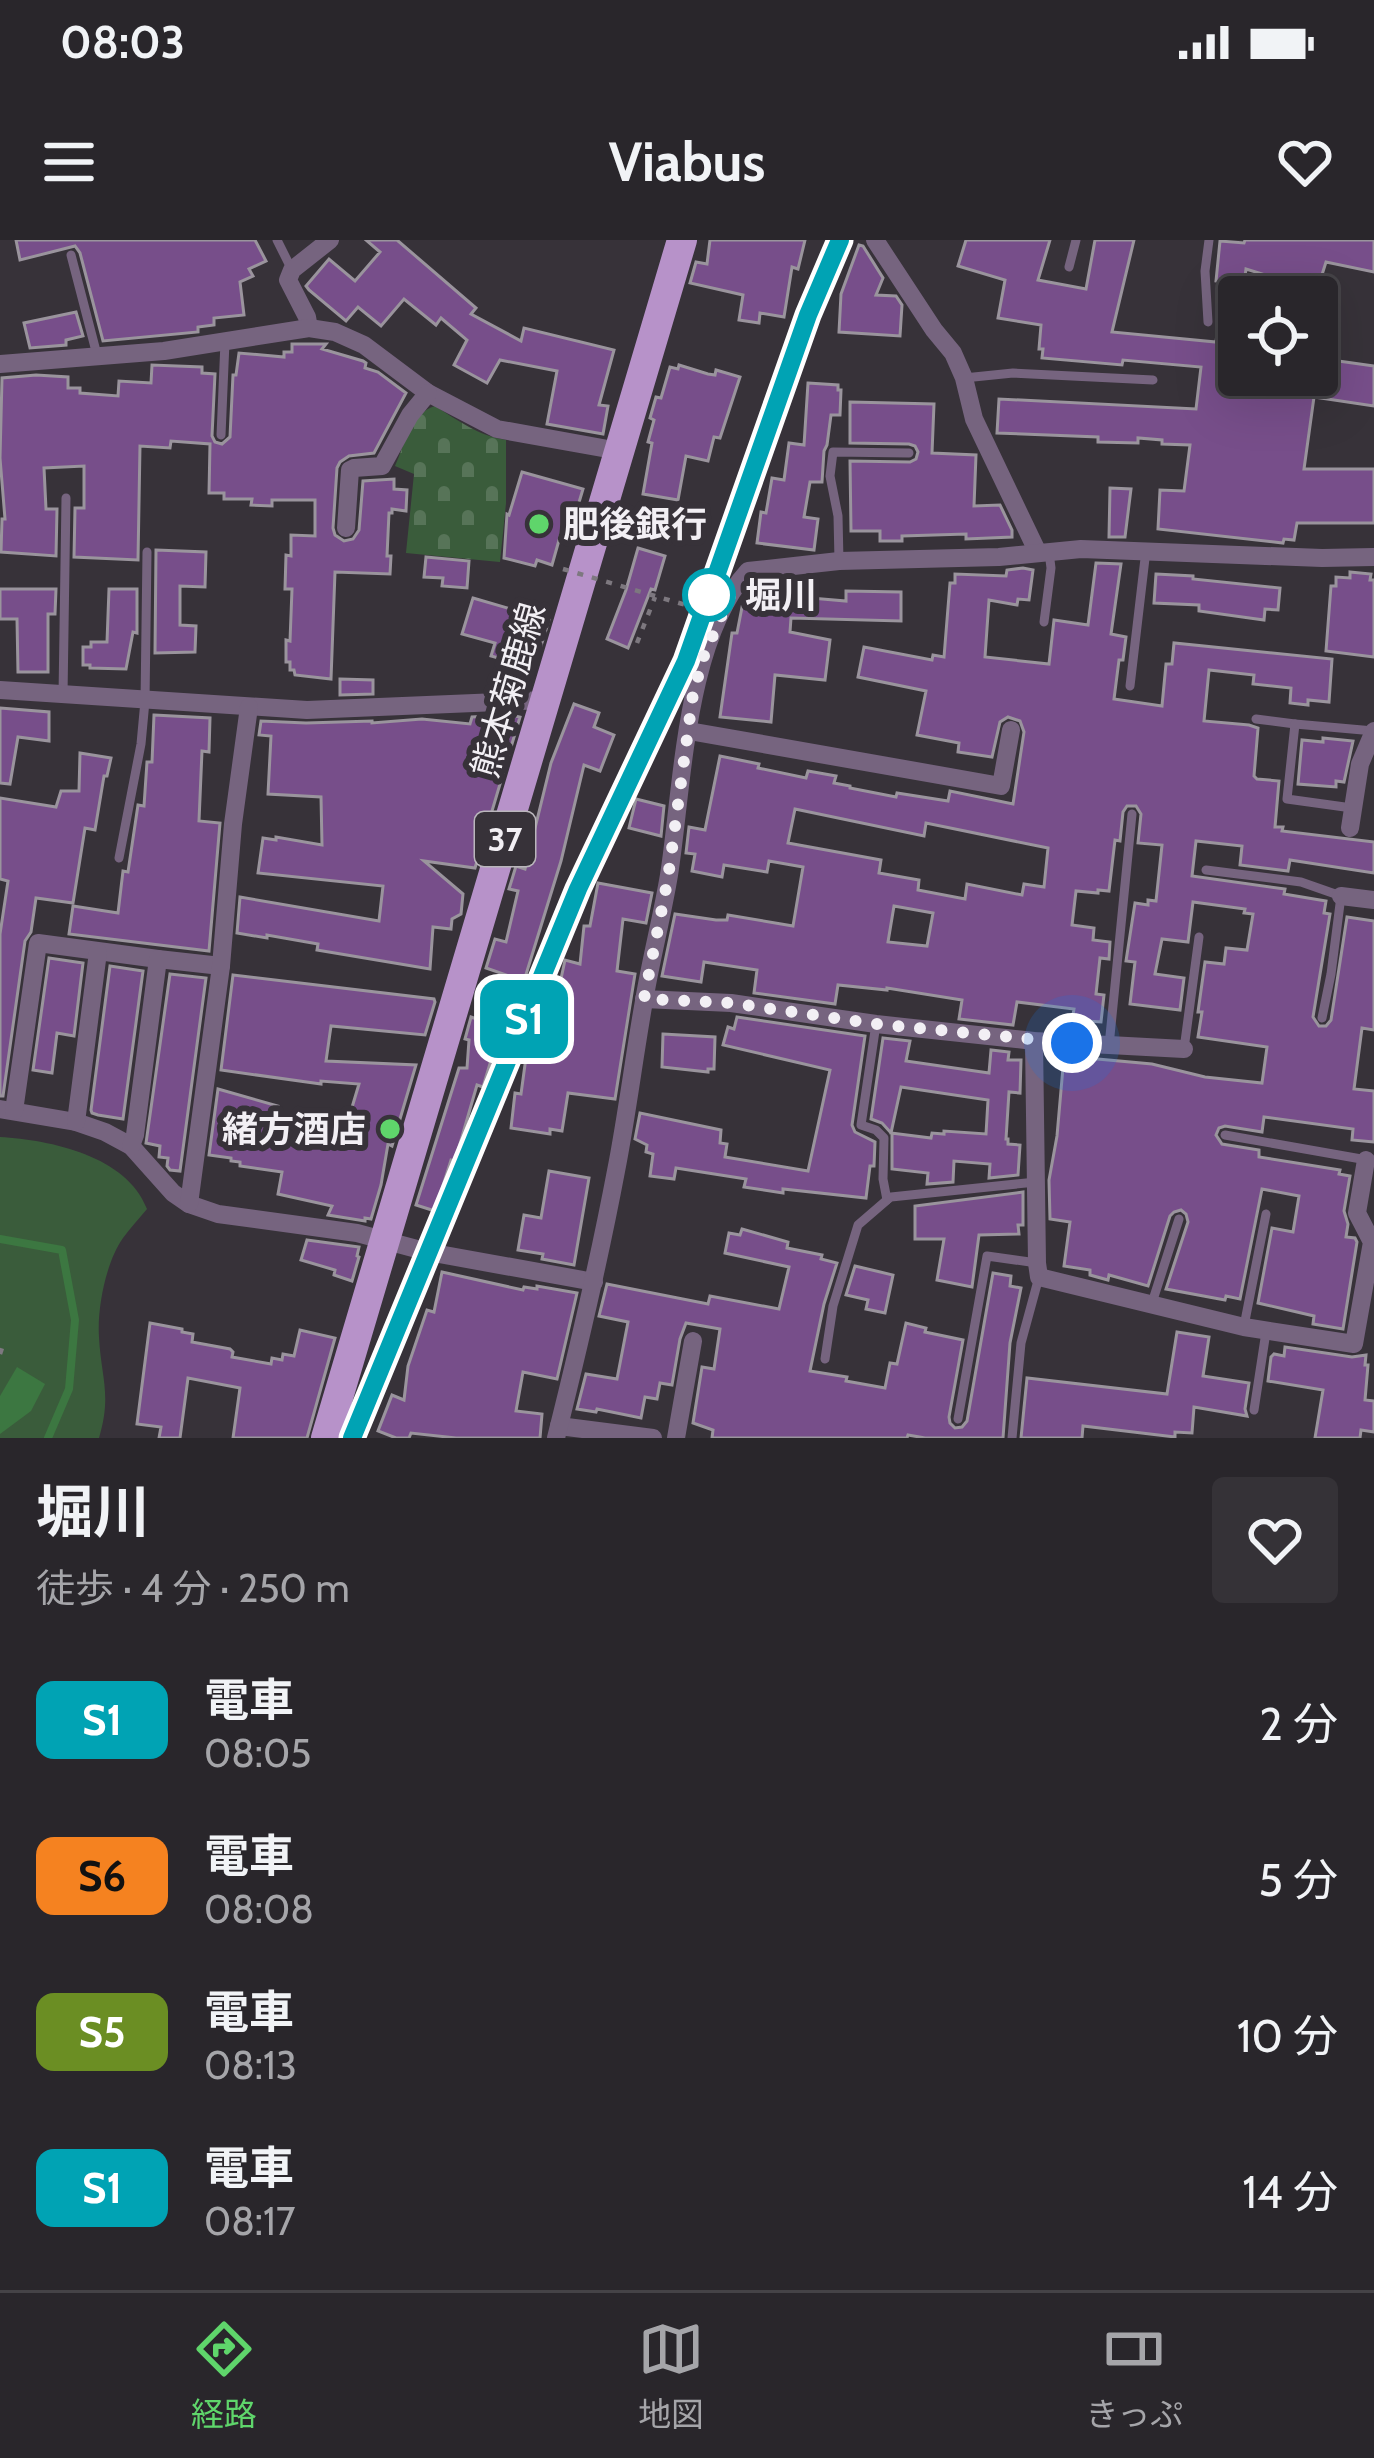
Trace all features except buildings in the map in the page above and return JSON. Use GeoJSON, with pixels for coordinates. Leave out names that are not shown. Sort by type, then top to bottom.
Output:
{"type":"FeatureCollection","features":[{"type":"Feature","properties":{"kind":"main road","name":"熊本菊鹿線"},"geometry":{"type":"LineString","coordinates":[[326,1438],[682,240]]}},
{"type":"Feature","properties":{"kind":"street"},"geometry":{"type":"LineString","coordinates":[[309,328],[288,280],[292,270],[330,240]]}},
{"type":"Feature","properties":{"kind":"street"},"geometry":{"type":"LineString","coordinates":[[875,240],[953,353],[974,419],[1044,552]]}},
{"type":"Feature","properties":{"kind":"street"},"geometry":{"type":"LineString","coordinates":[[0,364],[164,350],[309,328],[364,345],[428,393],[497,429],[619,451]]}},
{"type":"Feature","properties":{"kind":"street"},"geometry":{"type":"LineString","coordinates":[[346,528],[350,470],[382,466],[428,393]]}},
{"type":"Feature","properties":{"kind":"street"},"geometry":{"type":"LineString","coordinates":[[653,1438],[557,1432],[616,1169],[668,878],[693,694],[704,656],[742,578],[748,571],[839,561],[998,557],[1081,549],[1374,557]]}},
{"type":"Feature","properties":{"kind":"street"},"geometry":{"type":"LineString","coordinates":[[0,690],[307,710],[546,700]]}},
{"type":"Feature","properties":{"kind":"street"},"geometry":{"type":"LineString","coordinates":[[189,1204],[249,707]]}},
{"type":"Feature","properties":{"kind":"street"},"geometry":{"type":"LineString","coordinates":[[689,731],[1001,786],[1011,730]]}},
{"type":"Feature","properties":{"kind":"street"},"geometry":{"type":"LineString","coordinates":[[1351,818],[1360,764],[1374,731]]}},
{"type":"Feature","properties":{"kind":"street"},"geometry":{"type":"LineString","coordinates":[[1341,896],[1374,900]]}},
{"type":"Feature","properties":{"kind":"street"},"geometry":{"type":"LineString","coordinates":[[220,966],[38,943],[7,1110],[105,1132],[131,1146],[173,1193],[218,1214],[356,1233],[428,1252],[594,1282]]}},
{"type":"Feature","properties":{"kind":"street"},"geometry":{"type":"LineString","coordinates":[[76,1122],[98,952]]}},
{"type":"Feature","properties":{"kind":"street"},"geometry":{"type":"LineString","coordinates":[[131,1146],[158,959]]}},
{"type":"Feature","properties":{"kind":"street"},"geometry":{"type":"LineString","coordinates":[[644,999],[731,1003],[1034,1041],[1184,1049]]}},
{"type":"Feature","properties":{"kind":"street"},"geometry":{"type":"LineString","coordinates":[[1034,1041],[1038,1270],[1151,1306],[1266,1332],[1364,1345],[1372,1242],[1357,1213],[1370,1160]]}},
{"type":"Feature","properties":{"kind":"street"},"geometry":{"type":"LineString","coordinates":[[676,1438],[693,1341]]}},
{"type":"Feature","properties":{"kind":"lane"},"geometry":{"type":"LineString","coordinates":[[277,240],[292,270]]}},
{"type":"Feature","properties":{"kind":"lane"},"geometry":{"type":"LineString","coordinates":[[1069,267],[1076,240]]}},
{"type":"Feature","properties":{"kind":"lane"},"geometry":{"type":"LineString","coordinates":[[1208,322],[1205,271],[1209,240]]}},
{"type":"Feature","properties":{"kind":"lane"},"geometry":{"type":"LineString","coordinates":[[71,255],[97,355]]}},
{"type":"Feature","properties":{"kind":"lane"},"geometry":{"type":"LineString","coordinates":[[221,435],[225,342]]}},
{"type":"Feature","properties":{"kind":"lane"},"geometry":{"type":"LineString","coordinates":[[964,378],[1013,374],[1153,380]]}},
{"type":"Feature","properties":{"kind":"lane"},"geometry":{"type":"LineString","coordinates":[[839,561],[838,515],[830,476],[833,452],[909,453]]}},
{"type":"Feature","properties":{"kind":"lane"},"geometry":{"type":"LineString","coordinates":[[63,696],[66,498]]}},
{"type":"Feature","properties":{"kind":"lane"},"geometry":{"type":"LineString","coordinates":[[1130,686],[1146,550]]}},
{"type":"Feature","properties":{"kind":"lane"},"geometry":{"type":"LineString","coordinates":[[119,858],[145,701],[147,552]]}},
{"type":"Feature","properties":{"kind":"lane"},"geometry":{"type":"LineString","coordinates":[[1044,552],[1051,568],[1044,622]]}},
{"type":"Feature","properties":{"kind":"lane"},"geometry":{"type":"LineString","coordinates":[[1256,719],[1374,731]]}},
{"type":"Feature","properties":{"kind":"lane"},"geometry":{"type":"LineString","coordinates":[[1295,724],[1286,799],[1351,818]]}},
{"type":"Feature","properties":{"kind":"lane"},"geometry":{"type":"LineString","coordinates":[[1109,1046],[1132,814]]}},
{"type":"Feature","properties":{"kind":"lane"},"geometry":{"type":"LineString","coordinates":[[1206,870],[1301,882],[1341,896],[1322,1018]]}},
{"type":"Feature","properties":{"kind":"lane"},"geometry":{"type":"LineString","coordinates":[[1184,1049],[1198,937]]}},
{"type":"Feature","properties":{"kind":"lane"},"geometry":{"type":"LineString","coordinates":[[876,1024],[861,1125],[884,1138],[887,1201]]}},
{"type":"Feature","properties":{"kind":"lane"},"geometry":{"type":"LineString","coordinates":[[1225,1135],[1370,1160]]}},
{"type":"Feature","properties":{"kind":"lane"},"geometry":{"type":"LineString","coordinates":[[825,1359],[833,1306],[858,1225],[887,1201],[1036,1182]]}},
{"type":"Feature","properties":{"kind":"lane"},"geometry":{"type":"LineString","coordinates":[[1244,1327],[1266,1214]]}},
{"type":"Feature","properties":{"kind":"lane"},"geometry":{"type":"LineString","coordinates":[[1151,1306],[1179,1219]]}},
{"type":"Feature","properties":{"kind":"lane"},"geometry":{"type":"LineString","coordinates":[[958,1419],[987,1256],[1038,1270],[1021,1343],[1012,1438]]}},
{"type":"Feature","properties":{"kind":"lane"},"geometry":{"type":"LineString","coordinates":[[1254,1410],[1266,1332]]}},
{"type":"Feature","properties":{"kind":"path"},"geometry":{"type":"LineString","coordinates":[[563,569],[713,613]]}},
{"type":"Feature","properties":{"kind":"path"},"geometry":{"type":"LineString","coordinates":[[637,644],[655,597]]}},
{"type":"Feature","properties":{"kind":"path"},"geometry":{"type":"LineString","coordinates":[[0,1354],[4,1342]]}},
{"type":"Feature","properties":{"kind":"green space"},"geometry":{"type":"Polygon","coordinates":[[[435,406],[477,431],[506,440],[500,562],[406,553],[414,474],[395,466],[415,422],[435,406]]]}},
{"type":"Feature","properties":{"kind":"green space"},"geometry":{"type":"Polygon","coordinates":[[[0,1137],[85,1154],[123,1176],[147,1209],[117,1248],[104,1286],[99,1325],[105,1398],[99,1438],[0,1438],[0,1137]]]}},
{"type":"Feature","properties":{"kind":"shaded area"},"geometry":{"type":"Polygon","coordinates":[[[17,1367],[45,1384],[31,1411],[0,1434],[0,1396],[17,1367]]]}},
{"type":"Feature","properties":{"kind":"waterway"},"geometry":{"type":"LineString","coordinates":[[0,1239],[62,1250],[75,1320],[69,1389],[48,1438]]}},
{"type":"Feature","properties":{"kind":"railway"},"geometry":{"type":"LineString","coordinates":[[352,1438],[578,889],[686,661],[808,315],[840,240]]}},
{"type":"Feature","properties":{"kind":"train","name":"S1"},"geometry":{"type":"LineString","coordinates":[[352,1438],[578,889],[686,661],[808,315],[840,240]]}},
{"type":"Feature","properties":{"kind":"place","name":"肥後銀行"},"geometry":{"type":"Point","coordinates":[539,524]}},
{"type":"Feature","properties":{"kind":"place","name":"堀川"},"geometry":{"type":"Point","coordinates":[709,595]}},
{"type":"Feature","properties":{"kind":"place","name":"緒方酒店"},"geometry":{"type":"Point","coordinates":[390,1129]}},
{"type":"Feature","properties":{"kind":"route"},"geometry":{"type":"LineString","coordinates":[[709,595],[730,596],[693,694],[668,878],[644,999],[731,1003],[876,1024],[1072,1043]]}}]}
